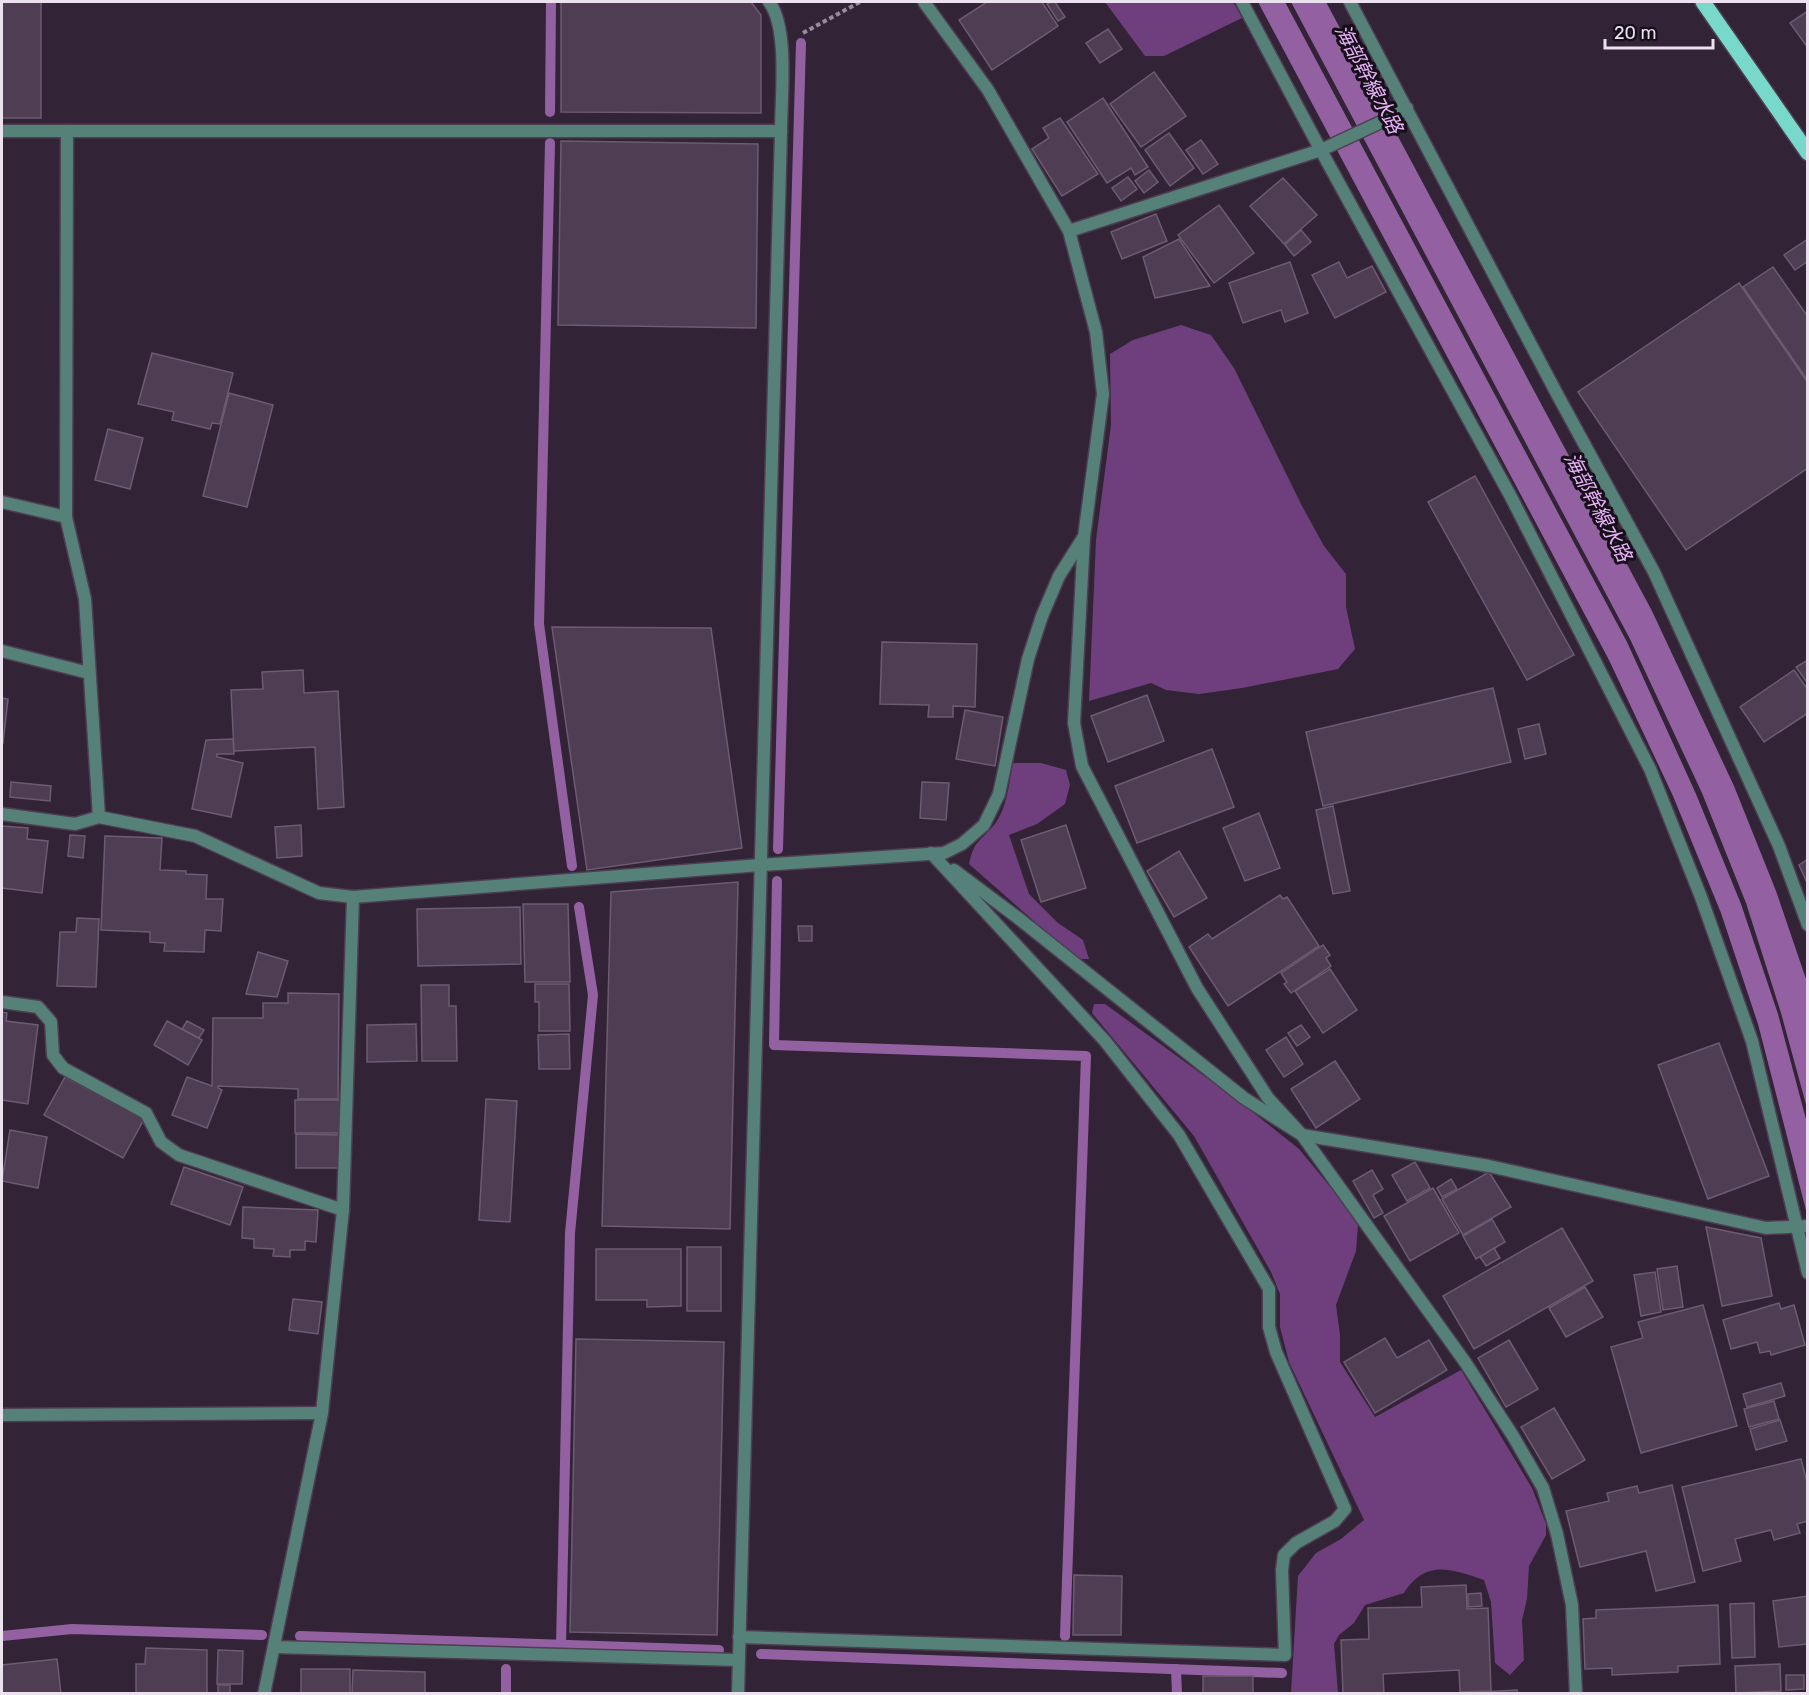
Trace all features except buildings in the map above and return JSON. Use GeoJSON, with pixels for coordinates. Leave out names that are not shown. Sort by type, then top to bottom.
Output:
{"type":"FeatureCollection","features":[{"type":"Feature","properties":{"kind":"main road"},"geometry":{"type":"LineString","coordinates":[[1703,2],[1808,153]]}},
{"type":"Feature","properties":{"kind":"street"},"geometry":{"type":"LineString","coordinates":[[738,1694],[759,865],[781,131],[782,38],[773,6],[769,2]]}},
{"type":"Feature","properties":{"kind":"street"},"geometry":{"type":"LineString","coordinates":[[924,2],[988,90],[1069,231],[1096,332],[1103,394],[1084,537],[1074,723],[1082,766],[1197,988],[1268,1098],[1302,1135],[1465,1362],[1514,1437],[1543,1488],[1557,1534],[1572,1605],[1576,1694]]}},
{"type":"Feature","properties":{"kind":"street"},"geometry":{"type":"LineString","coordinates":[[1242,2],[1326,148],[1510,496],[1650,769],[1701,897],[1752,1041],[1802,1226],[1808,1273]]}},
{"type":"Feature","properties":{"kind":"street"},"geometry":{"type":"LineString","coordinates":[[1350,2],[1557,394],[1654,572],[1779,846],[1808,925]]}},
{"type":"Feature","properties":{"kind":"street"},"geometry":{"type":"LineString","coordinates":[[1069,231],[1326,148],[1407,108]]}},
{"type":"Feature","properties":{"kind":"street"},"geometry":{"type":"LineString","coordinates":[[2,131],[781,131]]}},
{"type":"Feature","properties":{"kind":"street"},"geometry":{"type":"LineString","coordinates":[[67,131],[66,517],[85,599],[99,817]]}},
{"type":"Feature","properties":{"kind":"street"},"geometry":{"type":"LineString","coordinates":[[2,502],[66,517]]}},
{"type":"Feature","properties":{"kind":"street"},"geometry":{"type":"LineString","coordinates":[[2,814],[75,824],[99,817],[195,836],[319,893],[353,897],[944,853],[962,844],[984,825],[999,794],[1028,659],[1042,616],[1059,576],[1084,537]]}},
{"type":"Feature","properties":{"kind":"street"},"geometry":{"type":"LineString","coordinates":[[2,651],[89,673]]}},
{"type":"Feature","properties":{"kind":"street"},"geometry":{"type":"LineString","coordinates":[[931,853],[1018,918],[1244,1098],[1302,1135],[1490,1166],[1766,1228],[1802,1226]]}},
{"type":"Feature","properties":{"kind":"street"},"geometry":{"type":"LineString","coordinates":[[739,1637],[1285,1655],[1282,1570],[1284,1555],[1296,1543],[1335,1521],[1346,1509],[1276,1352],[1269,1327],[1269,1289],[1179,1134],[1105,1041],[931,853]]}},
{"type":"Feature","properties":{"kind":"street"},"geometry":{"type":"LineString","coordinates":[[264,1694],[322,1413],[343,1210],[353,897]]}},
{"type":"Feature","properties":{"kind":"street"},"geometry":{"type":"LineString","coordinates":[[2,1002],[38,1007],[51,1022],[53,1054],[63,1068],[146,1113],[161,1142],[180,1155],[343,1210]]}},
{"type":"Feature","properties":{"kind":"street"},"geometry":{"type":"LineString","coordinates":[[2,1414],[322,1413]]}},
{"type":"Feature","properties":{"kind":"street"},"geometry":{"type":"LineString","coordinates":[[274,1647],[738,1660]]}},
{"type":"Feature","properties":{"kind":"path"},"geometry":{"type":"LineString","coordinates":[[782,45],[860,2]]}},
{"type":"Feature","properties":{"kind":"shaded area"},"geometry":{"type":"Polygon","coordinates":[[[1105,2],[1233,2],[1242,18],[1164,56],[1145,56],[1105,2]]]}},
{"type":"Feature","properties":{"kind":"shaded area"},"geometry":{"type":"Polygon","coordinates":[[[1258,2],[1285,2],[1627,642],[1696,794],[1741,904],[1778,1014],[1807,1123],[1807,1214],[1758,1024],[1721,913],[1673,796],[1609,660],[1258,2]]]}},
{"type":"Feature","properties":{"kind":"shaded area"},"geometry":{"type":"Polygon","coordinates":[[[1291,2],[1326,2],[1652,611],[1734,786],[1776,891],[1807,982],[1807,1108],[1781,1013],[1746,903],[1702,793],[1630,639],[1291,2]]]}},
{"type":"Feature","properties":{"kind":"shaded area"},"geometry":{"type":"Polygon","coordinates":[[[1181,325],[1211,335],[1234,368],[1302,506],[1324,546],[1346,574],[1346,607],[1355,649],[1338,669],[1242,688],[1199,694],[1166,690],[1151,683],[1089,701],[1096,540],[1111,425],[1110,354],[1133,340],[1181,325]]]}},
{"type":"Feature","properties":{"kind":"shaded area"},"geometry":{"type":"Polygon","coordinates":[[[1013,763],[1041,763],[1066,770],[1070,785],[1065,804],[1037,824],[1009,835],[1029,894],[1058,923],[1083,940],[1089,959],[1077,959],[969,864],[975,846],[994,825],[1002,811],[1013,763]]]}},
{"type":"Feature","properties":{"kind":"shaded area"},"geometry":{"type":"Polygon","coordinates":[[[1094,1004],[1105,1004],[1239,1101],[1299,1149],[1346,1206],[1358,1225],[1356,1251],[1336,1305],[1340,1335],[1340,1362],[1375,1417],[1461,1370],[1532,1488],[1546,1524],[1546,1535],[1529,1566],[1527,1599],[1522,1620],[1524,1660],[1510,1675],[1495,1663],[1491,1602],[1484,1580],[1450,1570],[1440,1570],[1421,1575],[1404,1593],[1365,1605],[1354,1623],[1339,1635],[1334,1644],[1338,1693],[1291,1693],[1298,1576],[1316,1553],[1341,1539],[1364,1520],[1289,1362],[1280,1327],[1280,1294],[1271,1272],[1194,1136],[1092,1013],[1094,1004]]]}},
{"type":"Feature","properties":{"kind":"waterway"},"geometry":{"type":"LineString","coordinates":[[550,112],[551,2]]}},
{"type":"Feature","properties":{"kind":"waterway"},"geometry":{"type":"LineString","coordinates":[[778,849],[801,43]]}},
{"type":"Feature","properties":{"kind":"waterway"},"geometry":{"type":"LineString","coordinates":[[550,143],[539,624],[572,866]]}},
{"type":"Feature","properties":{"kind":"waterway"},"geometry":{"type":"LineString","coordinates":[[777,881],[774,1045],[1086,1056],[1065,1636]]}},
{"type":"Feature","properties":{"kind":"waterway"},"geometry":{"type":"LineString","coordinates":[[561,1645],[570,1233],[593,995],[579,907]]}},
{"type":"Feature","properties":{"kind":"waterway"},"geometry":{"type":"LineString","coordinates":[[2,1636],[72,1629],[262,1635]]}},
{"type":"Feature","properties":{"kind":"waterway"},"geometry":{"type":"LineString","coordinates":[[300,1636],[719,1650]]}},
{"type":"Feature","properties":{"kind":"waterway"},"geometry":{"type":"LineString","coordinates":[[761,1654],[1282,1673]]}},
{"type":"Feature","properties":{"kind":"waterway"},"geometry":{"type":"LineString","coordinates":[[506,1669],[506,1694]]}},
{"type":"Feature","properties":{"kind":"waterway"},"geometry":{"type":"LineString","coordinates":[[1176,1669],[1177,1694]]}},
{"type":"Feature","properties":{"kind":"water label","name":"海部幹線水路"},"geometry":{"type":"Point","coordinates":[1369,79]}},
{"type":"Feature","properties":{"kind":"water label","name":"海部幹線水路"},"geometry":{"type":"Point","coordinates":[1598,507]}}]}
